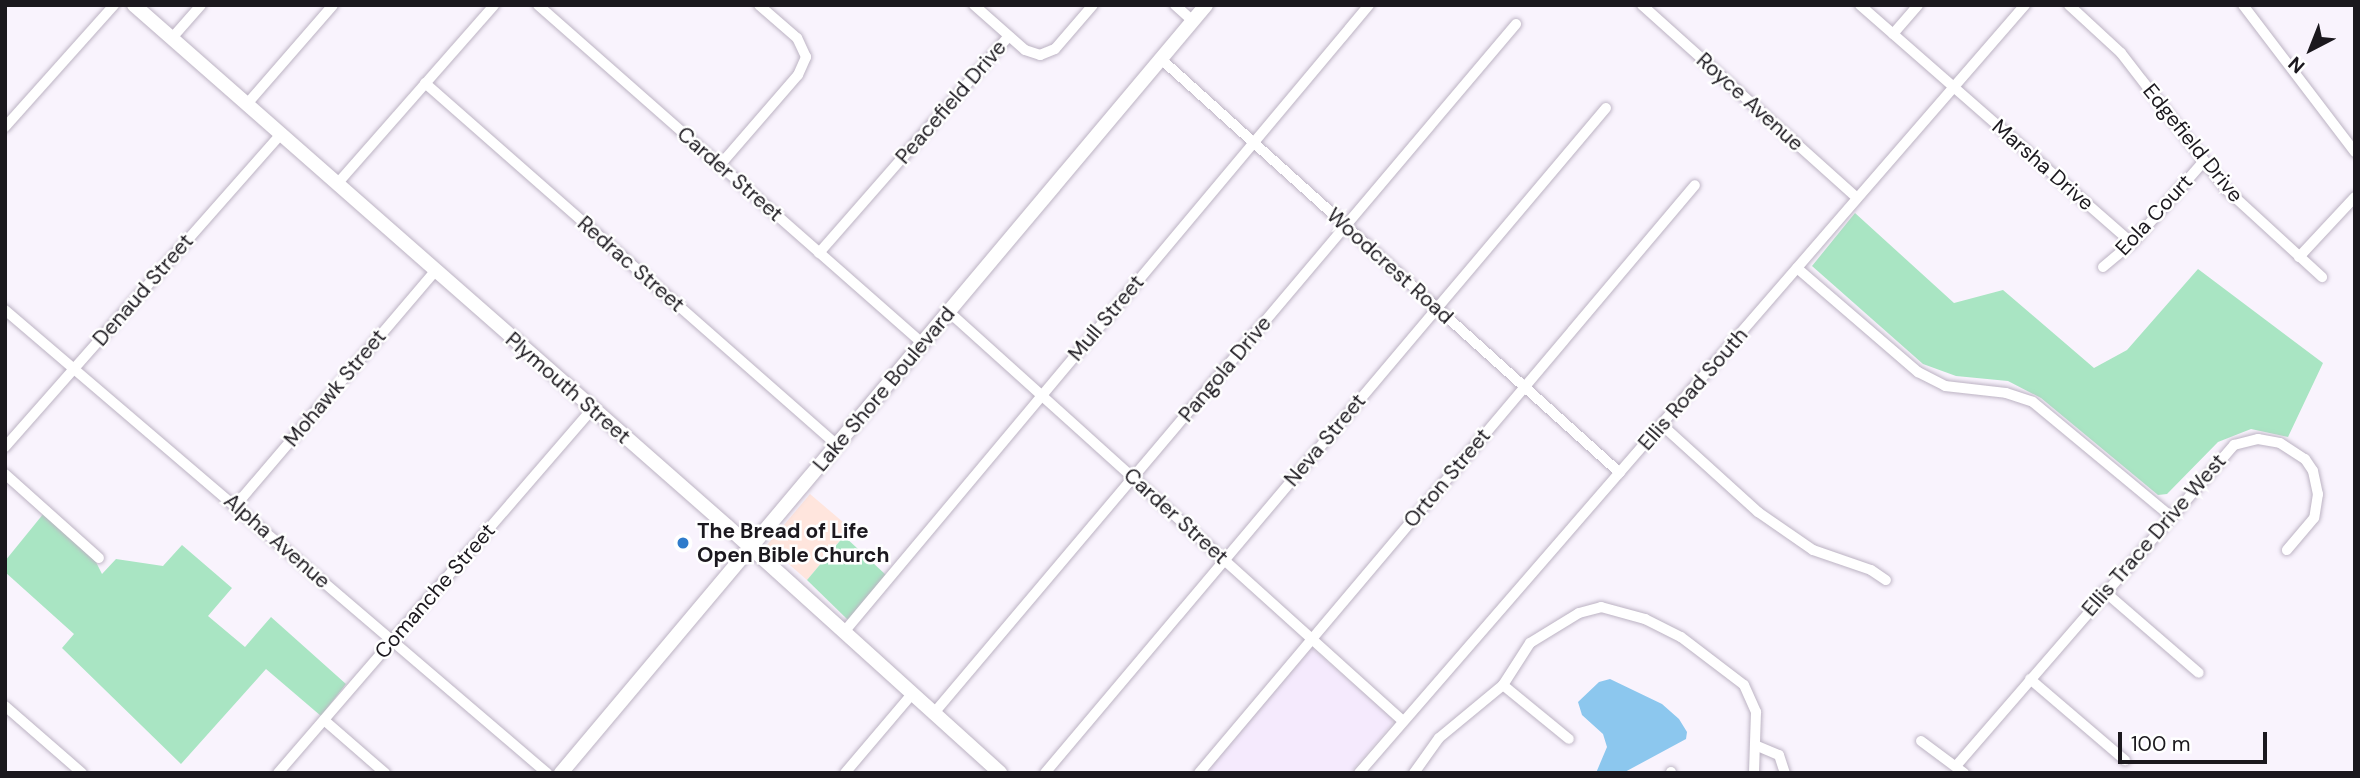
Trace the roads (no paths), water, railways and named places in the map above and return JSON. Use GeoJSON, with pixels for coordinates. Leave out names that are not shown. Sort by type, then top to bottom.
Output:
{"type":"FeatureCollection","features":[{"type":"Feature","properties":{"kind":"street"},"geometry":{"type":"LineString","coordinates":[[5,127],[114,5]]}},
{"type":"Feature","properties":{"kind":"street","name":"Plymouth Street"},"geometry":{"type":"LineString","coordinates":[[134,5],[751,548],[1000,773]]}},
{"type":"Feature","properties":{"kind":"street"},"geometry":{"type":"LineString","coordinates":[[172,38],[201,5]]}},
{"type":"Feature","properties":{"kind":"street"},"geometry":{"type":"LineString","coordinates":[[247,104],[333,5]]}},
{"type":"Feature","properties":{"kind":"street"},"geometry":{"type":"LineString","coordinates":[[337,184],[494,5]]}},
{"type":"Feature","properties":{"kind":"street","name":"Carder Street"},"geometry":{"type":"LineString","coordinates":[[538,5],[922,343]]}},
{"type":"Feature","properties":{"kind":"street"},"geometry":{"type":"LineString","coordinates":[[720,165],[798,75],[806,57],[797,38],[759,5]]}},
{"type":"Feature","properties":{"kind":"street"},"geometry":{"type":"LineString","coordinates":[[974,5],[1009,36]]}},
{"type":"Feature","properties":{"kind":"street","name":"Peacefield Drive"},"geometry":{"type":"LineString","coordinates":[[819,253],[1009,36],[1032,54],[1048,53],[1093,5]]}},
{"type":"Feature","properties":{"kind":"street"},"geometry":{"type":"LineString","coordinates":[[1175,5],[1193,21]]}},
{"type":"Feature","properties":{"kind":"street","name":"Lake Shore Boulevard"},"geometry":{"type":"LineString","coordinates":[[561,773],[1206,5]]}},
{"type":"Feature","properties":{"kind":"street","name":"Mull Street"},"geometry":{"type":"LineString","coordinates":[[844,632],[1369,5]]}},
{"type":"Feature","properties":{"kind":"street","name":"Royce Avenue"},"geometry":{"type":"LineString","coordinates":[[1642,5],[1857,198]]}},
{"type":"Feature","properties":{"kind":"street","name":"Marsha Drive"},"geometry":{"type":"LineString","coordinates":[[1860,5],[2132,243]]}},
{"type":"Feature","properties":{"kind":"street"},"geometry":{"type":"LineString","coordinates":[[1893,34],[1918,5]]}},
{"type":"Feature","properties":{"kind":"street","name":"Ellis Road South"},"geometry":{"type":"LineString","coordinates":[[1359,773],[2025,5]]}},
{"type":"Feature","properties":{"kind":"street","name":"Edgefield Drive"},"geometry":{"type":"LineString","coordinates":[[2069,5],[2121,53],[2227,190],[2322,277]]}},
{"type":"Feature","properties":{"kind":"street"},"geometry":{"type":"LineString","coordinates":[[2244,5],[2355,152]]}},
{"type":"Feature","properties":{"kind":"street","name":"Pangola Drive"},"geometry":{"type":"LineString","coordinates":[[933,713],[1516,24]]}},
{"type":"Feature","properties":{"kind":"street","name":"Woodcrest Road"},"geometry":{"type":"LineString","coordinates":[[1161,60],[1620,473]]}},
{"type":"Feature","properties":{"kind":"street","name":"Redrac Street"},"geometry":{"type":"LineString","coordinates":[[425,83],[837,445]]}},
{"type":"Feature","properties":{"kind":"street","name":"Neva Street"},"geometry":{"type":"LineString","coordinates":[[1045,773],[1606,108]]}},
{"type":"Feature","properties":{"kind":"street","name":"Denaud Street"},"geometry":{"type":"LineString","coordinates":[[5,447],[281,134]]}},
{"type":"Feature","properties":{"kind":"street","name":"Eola Court"},"geometry":{"type":"LineString","coordinates":[[2103,267],[2132,243],[2204,162]]}},
{"type":"Feature","properties":{"kind":"street","name":"Orton Street"},"geometry":{"type":"LineString","coordinates":[[1199,773],[1696,185]]}},
{"type":"Feature","properties":{"kind":"street"},"geometry":{"type":"LineString","coordinates":[[2299,257],[2355,197]]}},
{"type":"Feature","properties":{"kind":"street"},"geometry":{"type":"LineString","coordinates":[[1797,268],[1918,372],[1945,386],[2006,393],[2033,402],[2169,515]]}},
{"type":"Feature","properties":{"kind":"street","name":"Mohawk Street"},"geometry":{"type":"LineString","coordinates":[[236,505],[435,271]]}},
{"type":"Feature","properties":{"kind":"street","name":"Alpha Avenue"},"geometry":{"type":"LineString","coordinates":[[5,310],[547,773]]}},
{"type":"Feature","properties":{"kind":"street","name":"Carder Street"},"geometry":{"type":"LineString","coordinates":[[949,312],[1404,720]]}},
{"type":"Feature","properties":{"kind":"street","name":"Comanche Street"},"geometry":{"type":"LineString","coordinates":[[278,773],[592,409]]}},
{"type":"Feature","properties":{"kind":"street"},"geometry":{"type":"LineString","coordinates":[[1662,425],[1758,512],[1791,535],[1813,550],[1886,580]]}},
{"type":"Feature","properties":{"kind":"street","name":"Ellis Trace Drive West"},"geometry":{"type":"LineString","coordinates":[[1960,769],[2030,679],[2169,515],[2234,445],[2258,439],[2280,443],[2305,459],[2318,494],[2307,531],[2287,550]]}},
{"type":"Feature","properties":{"kind":"street"},"geometry":{"type":"LineString","coordinates":[[5,474],[99,558]]}},
{"type":"Feature","properties":{"kind":"street"},"geometry":{"type":"LineString","coordinates":[[2104,592],[2199,673]]}},
{"type":"Feature","properties":{"kind":"street"},"geometry":{"type":"LineString","coordinates":[[1414,773],[1439,738],[1503,685],[1541,634],[1587,610],[1617,609],[1681,637],[1732,672],[1752,697],[1754,773]]}},
{"type":"Feature","properties":{"kind":"street"},"geometry":{"type":"LineString","coordinates":[[2030,679],[2125,760]]}},
{"type":"Feature","properties":{"kind":"street"},"geometry":{"type":"LineString","coordinates":[[1503,685],[1569,739]]}},
{"type":"Feature","properties":{"kind":"street"},"geometry":{"type":"LineString","coordinates":[[845,773],[912,694]]}},
{"type":"Feature","properties":{"kind":"street"},"geometry":{"type":"LineString","coordinates":[[5,706],[82,773]]}},
{"type":"Feature","properties":{"kind":"street"},"geometry":{"type":"LineString","coordinates":[[324,720],[385,773]]}},
{"type":"Feature","properties":{"kind":"street"},"geometry":{"type":"LineString","coordinates":[[1921,741],[1960,769]]}},
{"type":"Feature","properties":{"kind":"street"},"geometry":{"type":"LineString","coordinates":[[1755,744],[1779,755],[1785,773]]}},
{"type":"Feature","properties":{"kind":"water"},"geometry":{"type":"Polygon","coordinates":[[[1610,679],[1662,704],[1679,719],[1687,732],[1686,739],[1623,773],[1596,773],[1607,747],[1603,734],[1582,715],[1578,702],[1599,682],[1610,679]]]}},
{"type":"Feature","properties":{"kind":"place","name":"The Bread of Life Open Bible Church"},"geometry":{"type":"Point","coordinates":[683,543]}}]}
